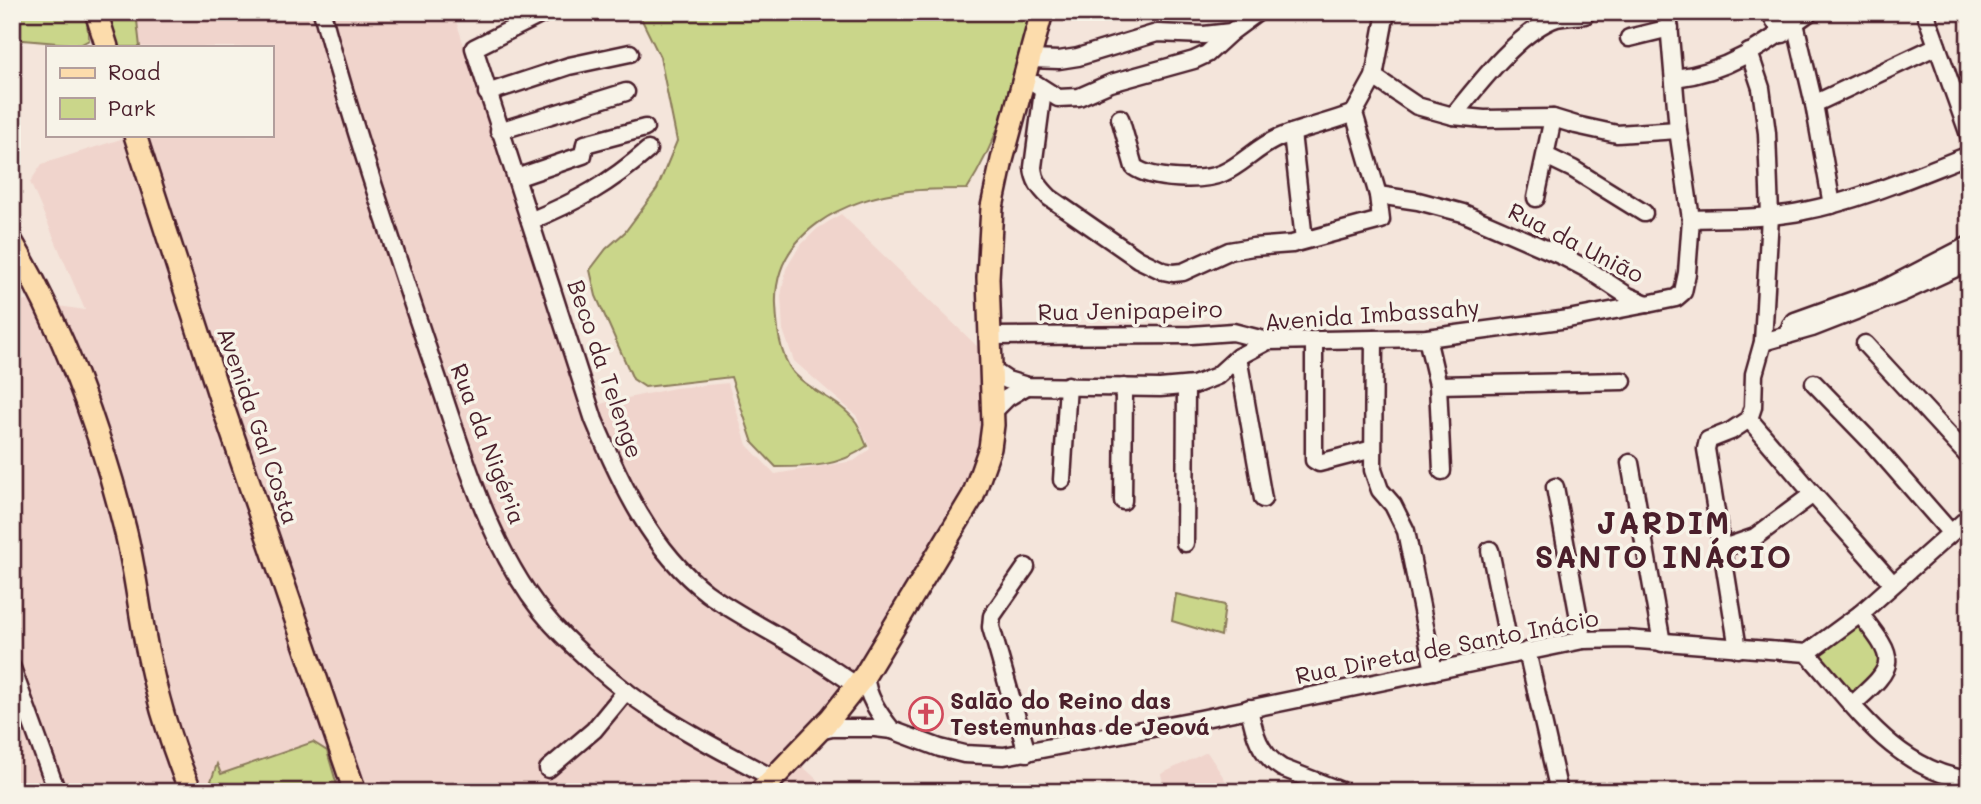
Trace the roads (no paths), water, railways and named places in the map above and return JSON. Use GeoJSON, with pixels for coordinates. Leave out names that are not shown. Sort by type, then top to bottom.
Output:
{"type":"FeatureCollection","features":[{"type":"Feature","properties":{"kind":"main road"},"geometry":{"type":"LineString","coordinates":[[96,12],[107,46]]}},
{"type":"Feature","properties":{"kind":"main road"},"geometry":{"type":"LineString","coordinates":[[766,785],[818,731],[861,680],[973,496],[990,448],[994,411],[988,244],[992,207],[1042,12]]}},
{"type":"Feature","properties":{"kind":"main road","name":"Avenida Gal Costa"},"geometry":{"type":"LineString","coordinates":[[135,136],[221,401],[355,792]]}},
{"type":"Feature","properties":{"kind":"main road"},"geometry":{"type":"LineString","coordinates":[[12,243],[57,329],[106,461],[126,531],[163,718],[191,792]]}},
{"type":"Feature","properties":{"kind":"main road","name":"Avenida Gal Costa"},"geometry":{"type":"LineString","coordinates":[[335,733],[339,765],[347,792]]}},
{"type":"Feature","properties":{"kind":"street","name":"Rua da Nigéria"},"geometry":{"type":"LineString","coordinates":[[322,12],[333,58],[368,172],[472,477],[513,569],[552,624],[626,691],[766,785]]}},
{"type":"Feature","properties":{"kind":"street","name":"Beco da Telenge"},"geometry":{"type":"LineString","coordinates":[[546,12],[474,48],[594,420],[625,489],[673,559],[705,591],[861,680]]}},
{"type":"Feature","properties":{"kind":"street"},"geometry":{"type":"LineString","coordinates":[[1231,32],[1204,35],[1157,33],[1078,57],[1028,68],[1044,91],[1058,98],[1070,98],[1126,78],[1174,67],[1207,54],[1258,12]]}},
{"type":"Feature","properties":{"kind":"street"},"geometry":{"type":"LineString","coordinates":[[1120,118],[1134,167],[1150,174],[1168,177],[1218,175],[1257,149],[1292,133],[1354,113],[1374,77],[1386,12]]}},
{"type":"Feature","properties":{"kind":"street"},"geometry":{"type":"LineString","coordinates":[[1453,116],[1485,76],[1524,39],[1558,18],[1585,15],[1587,12]]}},
{"type":"Feature","properties":{"kind":"street"},"geometry":{"type":"LineString","coordinates":[[1769,12],[1783,34]]}},
{"type":"Feature","properties":{"kind":"street"},"geometry":{"type":"LineString","coordinates":[[1675,78],[1716,70],[1783,34],[1810,12]]}},
{"type":"Feature","properties":{"kind":"street"},"geometry":{"type":"LineString","coordinates":[[1925,12],[1969,135]]}},
{"type":"Feature","properties":{"kind":"street"},"geometry":{"type":"LineString","coordinates":[[1629,38],[1669,20]]}},
{"type":"Feature","properties":{"kind":"street","name":"Rua da União"},"geometry":{"type":"LineString","coordinates":[[1378,195],[1418,201],[1463,213],[1562,256],[1628,296],[1647,304],[1669,301],[1683,292],[1687,273],[1690,219],[1678,130],[1669,20]]}},
{"type":"Feature","properties":{"kind":"street"},"geometry":{"type":"LineString","coordinates":[[1795,23],[1814,104],[1832,205]]}},
{"type":"Feature","properties":{"kind":"street"},"geometry":{"type":"LineString","coordinates":[[1814,104],[1937,46]]}},
{"type":"Feature","properties":{"kind":"street"},"geometry":{"type":"LineString","coordinates":[[487,93],[569,65],[630,52]]}},
{"type":"Feature","properties":{"kind":"street"},"geometry":{"type":"LineString","coordinates":[[1738,649],[1706,449],[1708,440],[1731,431],[1749,419],[1753,407],[1754,374],[1763,342],[1770,216],[1766,122],[1761,88],[1749,52]]}},
{"type":"Feature","properties":{"kind":"street"},"geometry":{"type":"LineString","coordinates":[[1374,77],[1417,106],[1453,116],[1484,119],[1553,117],[1617,134],[1678,130]]}},
{"type":"Feature","properties":{"kind":"street"},"geometry":{"type":"LineString","coordinates":[[1044,91],[1033,167],[1039,187],[1050,198],[1138,260],[1173,273],[1183,272],[1229,251],[1304,240],[1381,220],[1378,195],[1354,113]]}},
{"type":"Feature","properties":{"kind":"street"},"geometry":{"type":"LineString","coordinates":[[499,131],[626,92]]}},
{"type":"Feature","properties":{"kind":"street"},"geometry":{"type":"LineString","coordinates":[[1536,198],[1553,117]]}},
{"type":"Feature","properties":{"kind":"street"},"geometry":{"type":"LineString","coordinates":[[516,178],[583,155],[585,144],[645,128]]}},
{"type":"Feature","properties":{"kind":"street"},"geometry":{"type":"LineString","coordinates":[[1292,133],[1304,240]]}},
{"type":"Feature","properties":{"kind":"street"},"geometry":{"type":"LineString","coordinates":[[530,221],[605,185],[648,150]]}},
{"type":"Feature","properties":{"kind":"street"},"geometry":{"type":"LineString","coordinates":[[1690,219],[1798,213],[1832,205],[1969,155]]}},
{"type":"Feature","properties":{"kind":"street"},"geometry":{"type":"LineString","coordinates":[[1546,156],[1573,169],[1644,213]]}},
{"type":"Feature","properties":{"kind":"street"},"geometry":{"type":"LineString","coordinates":[[1788,335],[1795,321],[1884,289],[1969,245]]}},
{"type":"Feature","properties":{"kind":"street"},"geometry":{"type":"LineString","coordinates":[[1763,342],[1812,328],[1902,293],[1969,262]]}},
{"type":"Feature","properties":{"kind":"street","name":"Avenida Imbassahy"},"geometry":{"type":"LineString","coordinates":[[992,370],[1007,380],[1027,386],[1185,386],[1206,382],[1238,357],[1268,341],[1427,338],[1567,319],[1647,304]]}},
{"type":"Feature","properties":{"kind":"street","name":"Rua Jenipapeiro"},"geometry":{"type":"LineString","coordinates":[[990,336],[1191,335],[1233,332],[1268,341]]}},
{"type":"Feature","properties":{"kind":"street"},"geometry":{"type":"LineString","coordinates":[[1427,338],[1438,385],[1442,471]]}},
{"type":"Feature","properties":{"kind":"street"},"geometry":{"type":"LineString","coordinates":[[1374,339],[1375,480],[1399,515],[1409,542],[1434,671]]}},
{"type":"Feature","properties":{"kind":"street"},"geometry":{"type":"LineString","coordinates":[[1314,340],[1314,460],[1321,463],[1374,449]]}},
{"type":"Feature","properties":{"kind":"street"},"geometry":{"type":"LineString","coordinates":[[1865,344],[1969,457]]}},
{"type":"Feature","properties":{"kind":"street"},"geometry":{"type":"LineString","coordinates":[[1238,357],[1263,499]]}},
{"type":"Feature","properties":{"kind":"street"},"geometry":{"type":"LineString","coordinates":[[1438,385],[1623,381]]}},
{"type":"Feature","properties":{"kind":"street"},"geometry":{"type":"LineString","coordinates":[[1814,383],[1874,445],[1950,532]]}},
{"type":"Feature","properties":{"kind":"street"},"geometry":{"type":"LineString","coordinates":[[1062,480],[1068,385]]}},
{"type":"Feature","properties":{"kind":"street"},"geometry":{"type":"LineString","coordinates":[[994,411],[1007,398],[1027,386]]}},
{"type":"Feature","properties":{"kind":"street"},"geometry":{"type":"LineString","coordinates":[[1185,386],[1185,543]]}},
{"type":"Feature","properties":{"kind":"street"},"geometry":{"type":"LineString","coordinates":[[1123,501],[1124,387]]}},
{"type":"Feature","properties":{"kind":"street"},"geometry":{"type":"LineString","coordinates":[[1749,419],[1893,584]]}},
{"type":"Feature","properties":{"kind":"street"},"geometry":{"type":"LineString","coordinates":[[1630,463],[1662,643]]}},
{"type":"Feature","properties":{"kind":"street"},"geometry":{"type":"LineString","coordinates":[[1555,487],[1583,640]]}},
{"type":"Feature","properties":{"kind":"street"},"geometry":{"type":"LineString","coordinates":[[1723,548],[1755,537],[1813,494]]}},
{"type":"Feature","properties":{"kind":"street"},"geometry":{"type":"LineString","coordinates":[[1969,517],[1860,614],[1807,653],[1881,736],[1907,758],[1941,775],[1969,780]]}},
{"type":"Feature","properties":{"kind":"street"},"geometry":{"type":"LineString","coordinates":[[1490,550],[1511,654]]}},
{"type":"Feature","properties":{"kind":"street"},"geometry":{"type":"LineString","coordinates":[[1026,567],[992,616],[990,626],[1027,753]]}},
{"type":"Feature","properties":{"kind":"street"},"geometry":{"type":"LineString","coordinates":[[1853,704],[1879,681],[1889,662],[1882,642],[1860,614]]}},
{"type":"Feature","properties":{"kind":"street","name":"Rua Direta de Santo Inácio"},"geometry":{"type":"LineString","coordinates":[[818,731],[857,727],[892,730],[964,754],[984,756],[1027,753],[1583,640],[1626,639],[1807,653]]}},
{"type":"Feature","properties":{"kind":"street"},"geometry":{"type":"LineString","coordinates":[[1527,651],[1559,792]]}},
{"type":"Feature","properties":{"kind":"street"},"geometry":{"type":"LineString","coordinates":[[12,668],[57,792]]}},
{"type":"Feature","properties":{"kind":"street"},"geometry":{"type":"LineString","coordinates":[[861,680],[892,730]]}},
{"type":"Feature","properties":{"kind":"street"},"geometry":{"type":"LineString","coordinates":[[548,769],[594,730],[626,691]]}},
{"type":"Feature","properties":{"kind":"street"},"geometry":{"type":"LineString","coordinates":[[1250,708],[1256,737],[1273,763],[1337,790]]}},
{"type":"Feature","properties":{"kind":"place","name":"Salão do Reino das Testemunhas de Jeová"},"geometry":{"type":"Point","coordinates":[926,714]}},
{"type":"Feature","properties":{"kind":"district","name":"JARDIM SANTO INÁCIO"},"geometry":{"type":"Point","coordinates":[1664,541]}}]}
